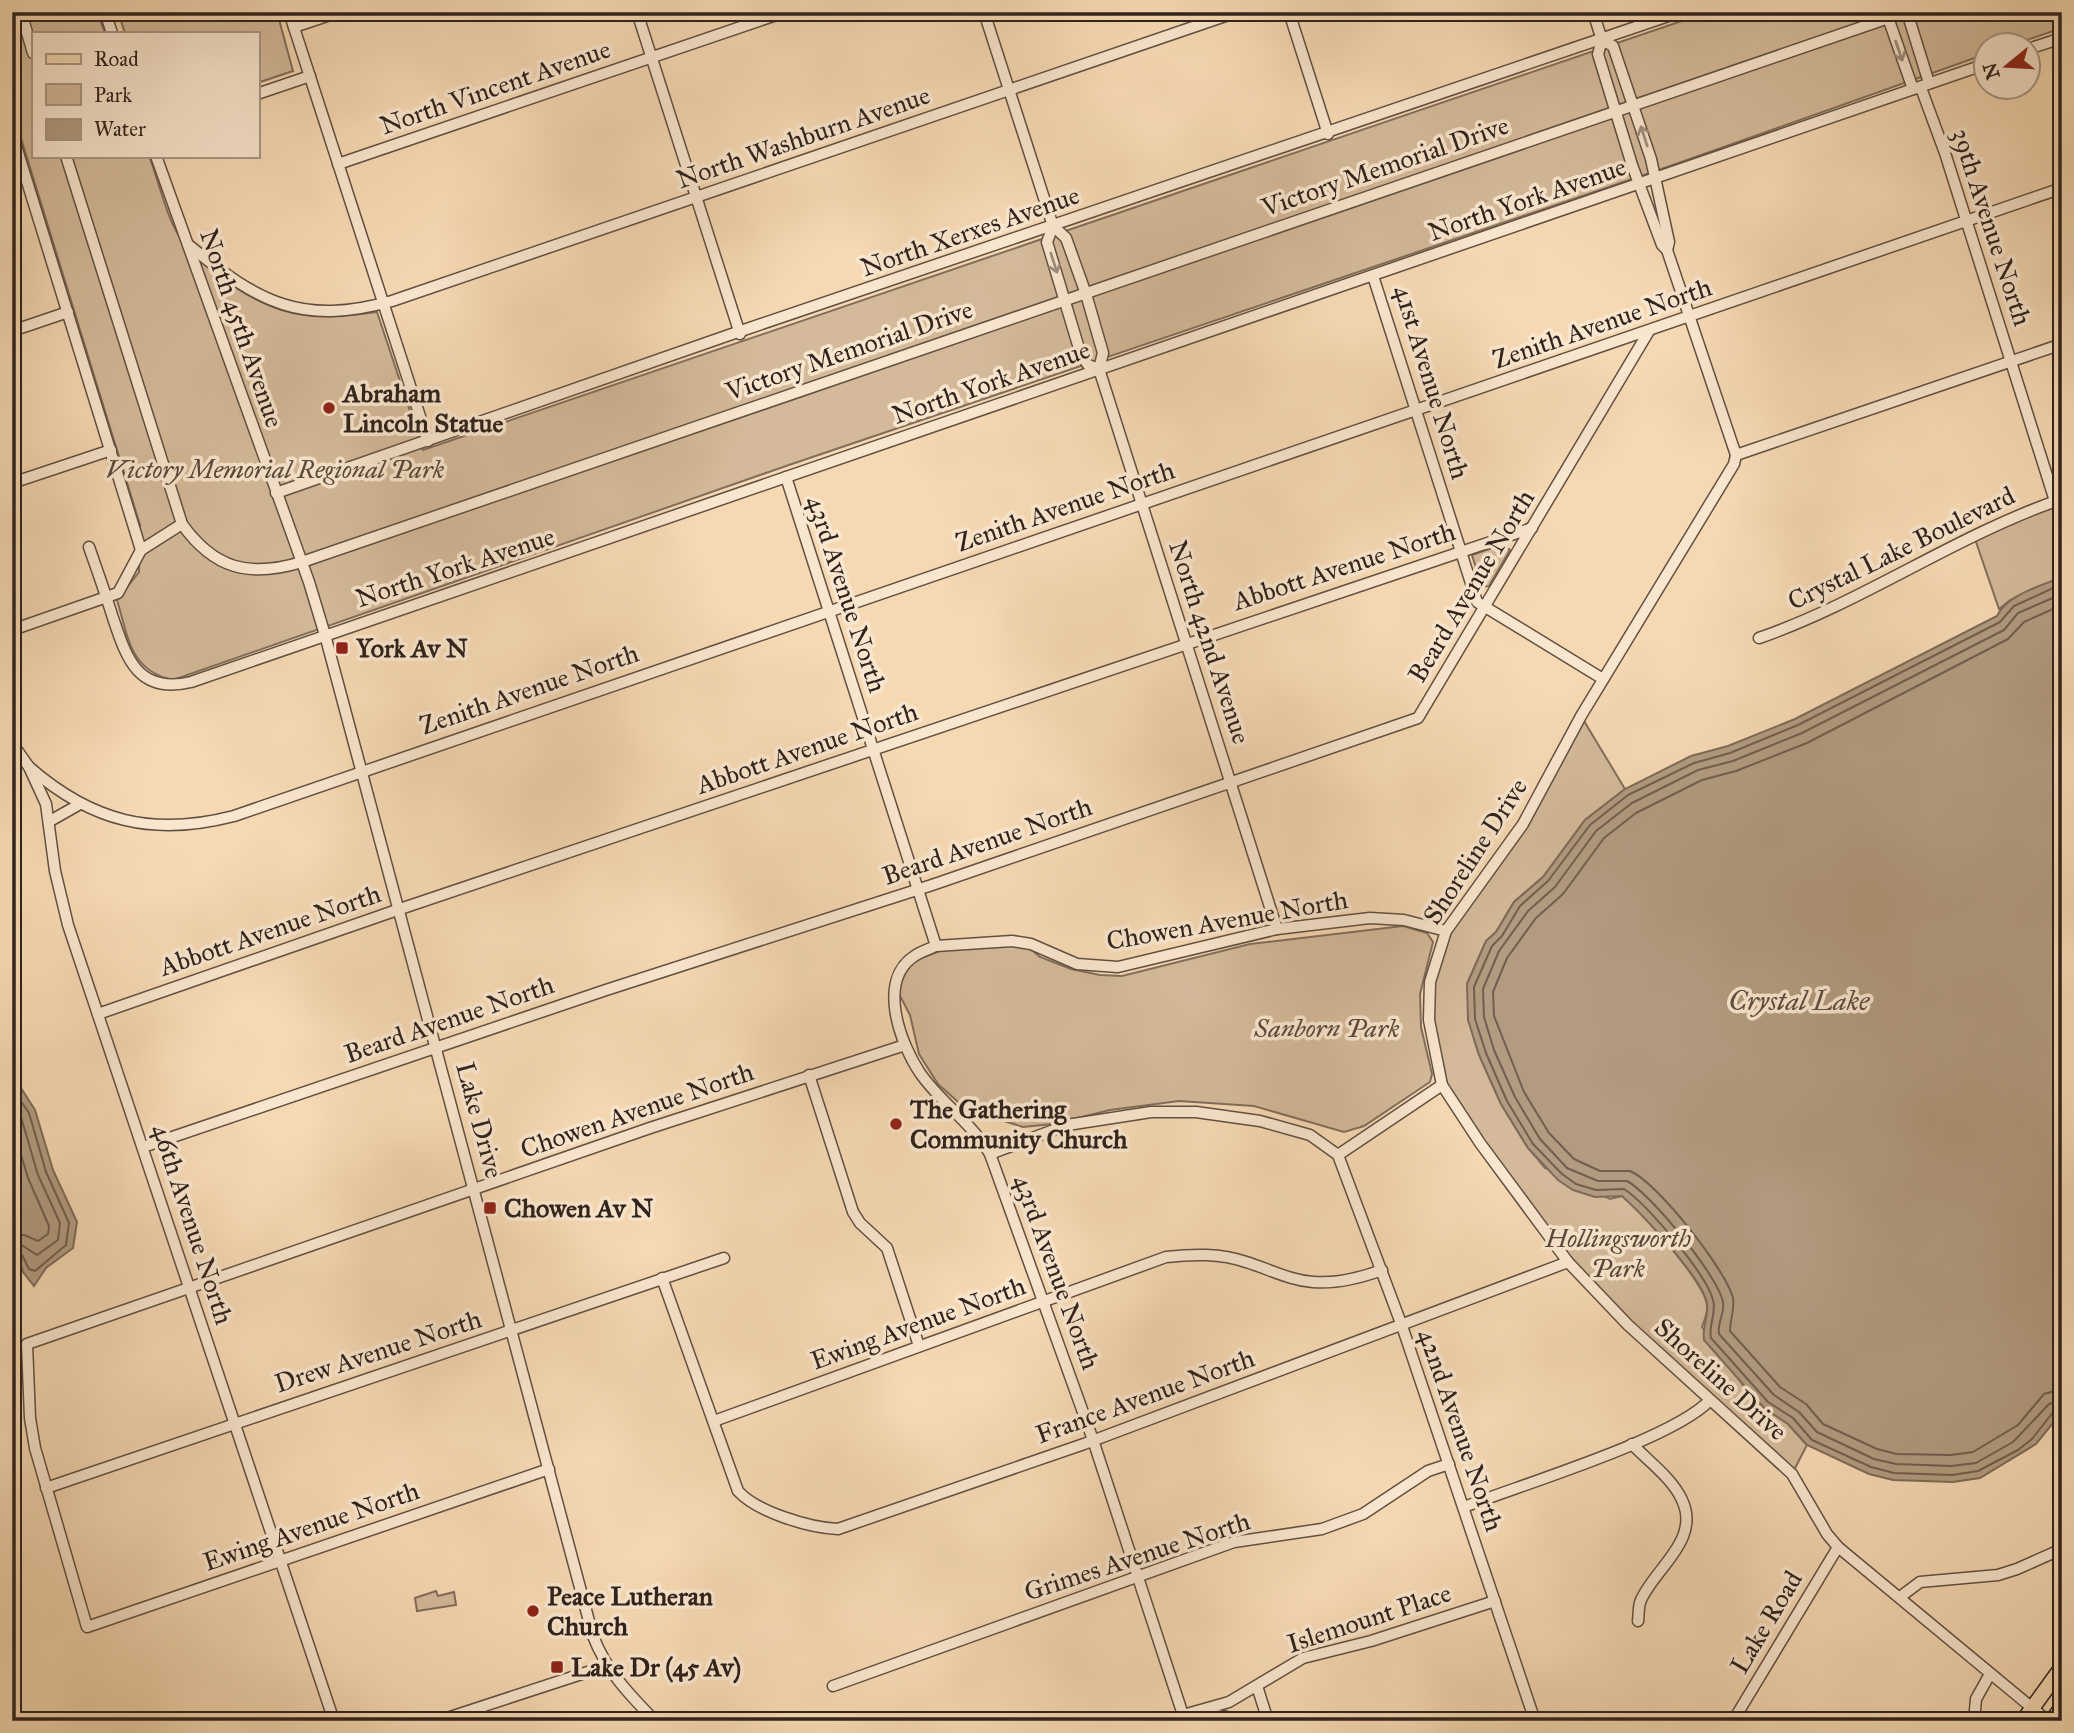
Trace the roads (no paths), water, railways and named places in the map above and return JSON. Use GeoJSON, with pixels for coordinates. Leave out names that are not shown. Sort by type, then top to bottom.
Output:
{"type":"FeatureCollection","features":[{"type":"Feature","properties":{"kind":"main road"},"geometry":{"type":"LineString","coordinates":[[2023,1721],[2062,1667]]}},
{"type":"Feature","properties":{"kind":"main road"},"geometry":{"type":"LineString","coordinates":[[2050,1721],[2062,1707]]}},
{"type":"Feature","properties":{"kind":"street"},"geometry":{"type":"LineString","coordinates":[[21,12],[32,49]]}},
{"type":"Feature","properties":{"kind":"street"},"geometry":{"type":"LineString","coordinates":[[105,12],[112,32]]}},
{"type":"Feature","properties":{"kind":"street"},"geometry":{"type":"LineString","coordinates":[[289,12],[428,441]]}},
{"type":"Feature","properties":{"kind":"street"},"geometry":{"type":"LineString","coordinates":[[294,27],[339,12]]}},
{"type":"Feature","properties":{"kind":"street"},"geometry":{"type":"LineString","coordinates":[[637,12],[740,334]]}},
{"type":"Feature","properties":{"kind":"street","name":"North Vincent Avenue"},"geometry":{"type":"LineString","coordinates":[[338,164],[785,12]]}},
{"type":"Feature","properties":{"kind":"street","name":"North 42nd Avenue"},"geometry":{"type":"LineString","coordinates":[[984,12],[1053,226],[1066,238],[1086,294],[1103,353],[1099,369],[1277,929]]}},
{"type":"Feature","properties":{"kind":"street","name":"North Washburn Avenue"},"geometry":{"type":"LineString","coordinates":[[188,244],[251,292],[277,303],[349,312],[383,303],[1237,12]]}},
{"type":"Feature","properties":{"kind":"street"},"geometry":{"type":"LineString","coordinates":[[1289,12],[1328,134]]}},
{"type":"Feature","properties":{"kind":"street"},"geometry":{"type":"LineString","coordinates":[[1593,12],[1602,40],[1598,54],[1615,111],[1662,245],[1667,250],[1736,455],[2062,344]]}},
{"type":"Feature","properties":{"kind":"street","name":"North Xerxes Avenue"},"geometry":{"type":"LineString","coordinates":[[276,494],[1679,12]]}},
{"type":"Feature","properties":{"kind":"street"},"geometry":{"type":"LineString","coordinates":[[1907,12],[1921,87]]}},
{"type":"Feature","properties":{"kind":"street","name":"Victory Memorial Drive"},"geometry":{"type":"LineString","coordinates":[[67,158],[182,524],[202,549],[227,565],[258,570],[302,562],[1887,16],[1907,12]]}},
{"type":"Feature","properties":{"kind":"street"},"geometry":{"type":"LineString","coordinates":[[1887,16],[1921,87]]}},
{"type":"Feature","properties":{"kind":"street"},"geometry":{"type":"LineString","coordinates":[[2042,44],[2062,38]]}},
{"type":"Feature","properties":{"kind":"street"},"geometry":{"type":"LineString","coordinates":[[1602,40],[1613,46],[1633,104],[1669,242],[1667,250]]}},
{"type":"Feature","properties":{"kind":"street","name":"North York Avenue"},"geometry":{"type":"LineString","coordinates":[[89,547],[130,663],[149,679],[164,685],[191,682],[1972,69]]}},
{"type":"Feature","properties":{"kind":"street"},"geometry":{"type":"LineString","coordinates":[[259,93],[310,76]]}},
{"type":"Feature","properties":{"kind":"street","name":"39th Avenue North"},"geometry":{"type":"LineString","coordinates":[[1921,87],[2059,500]]}},
{"type":"Feature","properties":{"kind":"street"},"geometry":{"type":"LineString","coordinates":[[12,133],[141,550]]}},
{"type":"Feature","properties":{"kind":"street","name":"North 45th Avenue"},"geometry":{"type":"LineString","coordinates":[[157,158],[302,562],[325,635]]}},
{"type":"Feature","properties":{"kind":"street"},"geometry":{"type":"LineString","coordinates":[[12,179],[25,173]]}},
{"type":"Feature","properties":{"kind":"street","name":"Zenith Avenue North"},"geometry":{"type":"LineString","coordinates":[[29,767],[50,785],[80,804],[124,820],[152,825],[193,824],[234,816],[363,769],[2062,188]]}},
{"type":"Feature","properties":{"kind":"street","name":"North 42nd Avenue"},"geometry":{"type":"LineString","coordinates":[[1053,226],[1047,242],[1081,355],[1088,365],[1099,369]]}},
{"type":"Feature","properties":{"kind":"street","name":"41st Avenue North"},"geometry":{"type":"LineString","coordinates":[[1373,276],[1477,602],[1485,607]]}},
{"type":"Feature","properties":{"kind":"street"},"geometry":{"type":"LineString","coordinates":[[12,331],[68,312]]}},
{"type":"Feature","properties":{"kind":"street","name":"Beard Avenue North"},"geometry":{"type":"LineString","coordinates":[[143,1147],[437,1046],[918,890],[1418,718],[1649,331]]}},
{"type":"Feature","properties":{"kind":"street"},"geometry":{"type":"LineString","coordinates":[[12,483],[111,450]]}},
{"type":"Feature","properties":{"kind":"street","name":"Shoreline Drive"},"geometry":{"type":"LineString","coordinates":[[1736,455],[1734,464],[1603,679],[1523,824],[1446,931],[1432,972],[1428,996],[1432,1046],[1442,1085],[1480,1143],[1568,1262],[1628,1325],[1791,1474],[1827,1534],[1838,1547],[2050,1721]]}},
{"type":"Feature","properties":{"kind":"street","name":"43rd Avenue North"},"geometry":{"type":"LineString","coordinates":[[786,477],[936,946],[909,960],[895,988],[894,1010],[905,1045],[920,1073],[978,1134],[990,1154],[1093,1440],[1184,1718]]}},
{"type":"Feature","properties":{"kind":"street","name":"Crystal Lake Boulevard"},"geometry":{"type":"LineString","coordinates":[[1759,638],[1797,625],[2008,519],[2059,500]]}},
{"type":"Feature","properties":{"kind":"street"},"geometry":{"type":"LineString","coordinates":[[12,629],[118,593],[141,550],[182,524]]}},
{"type":"Feature","properties":{"kind":"street","name":"Abbott Avenue North"},"geometry":{"type":"LineString","coordinates":[[98,1014],[400,909],[1532,528]]}},
{"type":"Feature","properties":{"kind":"street"},"geometry":{"type":"LineString","coordinates":[[1485,607],[1603,679]]}},
{"type":"Feature","properties":{"kind":"street","name":"Lake Drive"},"geometry":{"type":"LineString","coordinates":[[325,635],[593,1636],[606,1666],[655,1721]]}},
{"type":"Feature","properties":{"kind":"street","name":"46th Avenue North"},"geometry":{"type":"LineString","coordinates":[[12,743],[39,785],[50,821],[60,899],[334,1721]]}},
{"type":"Feature","properties":{"kind":"street"},"geometry":{"type":"LineString","coordinates":[[50,821],[80,804]]}},
{"type":"Feature","properties":{"kind":"street","name":"Chowen Avenue North"},"geometry":{"type":"LineString","coordinates":[[936,946],[1012,941],[1031,944],[1077,964],[1118,967],[1277,929],[1382,916],[1446,931]]}},
{"type":"Feature","properties":{"kind":"street","name":"Chowen Avenue North"},"geometry":{"type":"LineString","coordinates":[[47,1488],[30,1418],[27,1344],[475,1189],[905,1045]]}},
{"type":"Feature","properties":{"kind":"street"},"geometry":{"type":"LineString","coordinates":[[809,1076],[853,1212],[860,1223],[887,1248],[919,1346]]}},
{"type":"Feature","properties":{"kind":"street"},"geometry":{"type":"LineString","coordinates":[[990,1154],[1067,1125],[1151,1112],[1196,1112],[1260,1121],[1310,1135],[1338,1155],[1442,1085]]}},
{"type":"Feature","properties":{"kind":"street","name":"42nd Avenue North"},"geometry":{"type":"LineString","coordinates":[[1338,1155],[1402,1326],[1535,1721]]}},
{"type":"Feature","properties":{"kind":"street","name":"Ewing Avenue North"},"geometry":{"type":"LineString","coordinates":[[714,1421],[1141,1265],[1192,1254],[1243,1261],[1290,1278],[1314,1282],[1362,1278],[1382,1270]]}},
{"type":"Feature","properties":{"kind":"street","name":"Drew Avenue North"},"geometry":{"type":"LineString","coordinates":[[47,1488],[724,1258]]}},
{"type":"Feature","properties":{"kind":"street","name":"France Avenue North"},"geometry":{"type":"LineString","coordinates":[[714,1421],[738,1491],[747,1501],[807,1525],[838,1528],[1093,1440],[1568,1262]]}},
{"type":"Feature","properties":{"kind":"street"},"geometry":{"type":"LineString","coordinates":[[662,1278],[714,1421]]}},
{"type":"Feature","properties":{"kind":"street"},"geometry":{"type":"LineString","coordinates":[[1464,1507],[1632,1444],[1700,1411],[1710,1400]]}},
{"type":"Feature","properties":{"kind":"street"},"geometry":{"type":"LineString","coordinates":[[1632,1444],[1676,1490],[1682,1500],[1686,1523],[1678,1545],[1640,1601],[1638,1621]]}},
{"type":"Feature","properties":{"kind":"street","name":"Grimes Avenue North"},"geometry":{"type":"LineString","coordinates":[[833,1686],[1234,1542],[1322,1529],[1363,1514],[1427,1471],[1449,1464]]}},
{"type":"Feature","properties":{"kind":"street","name":"Ewing Avenue North"},"geometry":{"type":"LineString","coordinates":[[47,1488],[87,1627],[550,1469]]}},
{"type":"Feature","properties":{"kind":"street","name":"Lake Road"},"geometry":{"type":"LineString","coordinates":[[1733,1721],[1838,1547]]}},
{"type":"Feature","properties":{"kind":"street"},"geometry":{"type":"LineString","coordinates":[[1900,1597],[1920,1582],[1998,1575],[2062,1549]]}},
{"type":"Feature","properties":{"kind":"street","name":"Islemount Place"},"geometry":{"type":"LineString","coordinates":[[1168,1721],[1229,1702],[1303,1658],[1371,1641],[1495,1601]]}},
{"type":"Feature","properties":{"kind":"street"},"geometry":{"type":"LineString","coordinates":[[438,1721],[606,1666]]}},
{"type":"Feature","properties":{"kind":"street"},"geometry":{"type":"LineString","coordinates":[[1975,1721],[1976,1699],[1990,1674]]}},
{"type":"Feature","properties":{"kind":"street"},"geometry":{"type":"LineString","coordinates":[[1257,1686],[1268,1721]]}},
{"type":"Feature","properties":{"kind":"street"},"geometry":{"type":"LineString","coordinates":[[1184,1718],[1208,1714],[1237,1721]]}},
{"type":"Feature","properties":{"kind":"water","name":"Crystal Lake"},"geometry":{"type":"Polygon","coordinates":[[[2062,577],[2062,1412],[2036,1444],[1980,1478],[1953,1482],[1893,1480],[1869,1474],[1807,1445],[1788,1424],[1764,1408],[1704,1340],[1707,1303],[1703,1292],[1656,1231],[1622,1196],[1595,1197],[1573,1190],[1558,1180],[1528,1148],[1501,1104],[1479,1055],[1468,1020],[1467,984],[1486,941],[1496,932],[1514,902],[1543,877],[1585,820],[1625,789],[1691,756],[1728,746],[1795,719],[1997,616],[2008,602],[2025,592],[2062,577]]]}},
{"type":"Feature","properties":{"kind":"water"},"geometry":{"type":"Polygon","coordinates":[[[12,1074],[35,1110],[53,1170],[77,1222],[73,1248],[46,1268],[34,1286],[23,1272],[19,1260],[12,1262],[12,1074]]]}},
{"type":"Feature","properties":{"kind":"place","name":"Abraham Lincoln Statue"},"geometry":{"type":"Point","coordinates":[329,408]}},
{"type":"Feature","properties":{"kind":"place","name":"York Av N"},"geometry":{"type":"Point","coordinates":[342,648]}},
{"type":"Feature","properties":{"kind":"place","name":"The Gathering Community Church"},"geometry":{"type":"Point","coordinates":[896,1124]}},
{"type":"Feature","properties":{"kind":"place","name":"Chowen Av N"},"geometry":{"type":"Point","coordinates":[490,1208]}},
{"type":"Feature","properties":{"kind":"place","name":"Peace Lutheran Church"},"geometry":{"type":"Point","coordinates":[533,1611]}},
{"type":"Feature","properties":{"kind":"place","name":"Lake Dr (45 Av)"},"geometry":{"type":"Point","coordinates":[557,1667]}},
{"type":"Feature","properties":{"kind":"park label","name":"Victory Memorial Regional Park"},"geometry":{"type":"Point","coordinates":[275,469]}},
{"type":"Feature","properties":{"kind":"park label","name":"Sanborn Park"},"geometry":{"type":"Point","coordinates":[1327,1028]}},
{"type":"Feature","properties":{"kind":"park label","name":"Hollingsworth Park"},"geometry":{"type":"Point","coordinates":[1618,1253]}}]}
